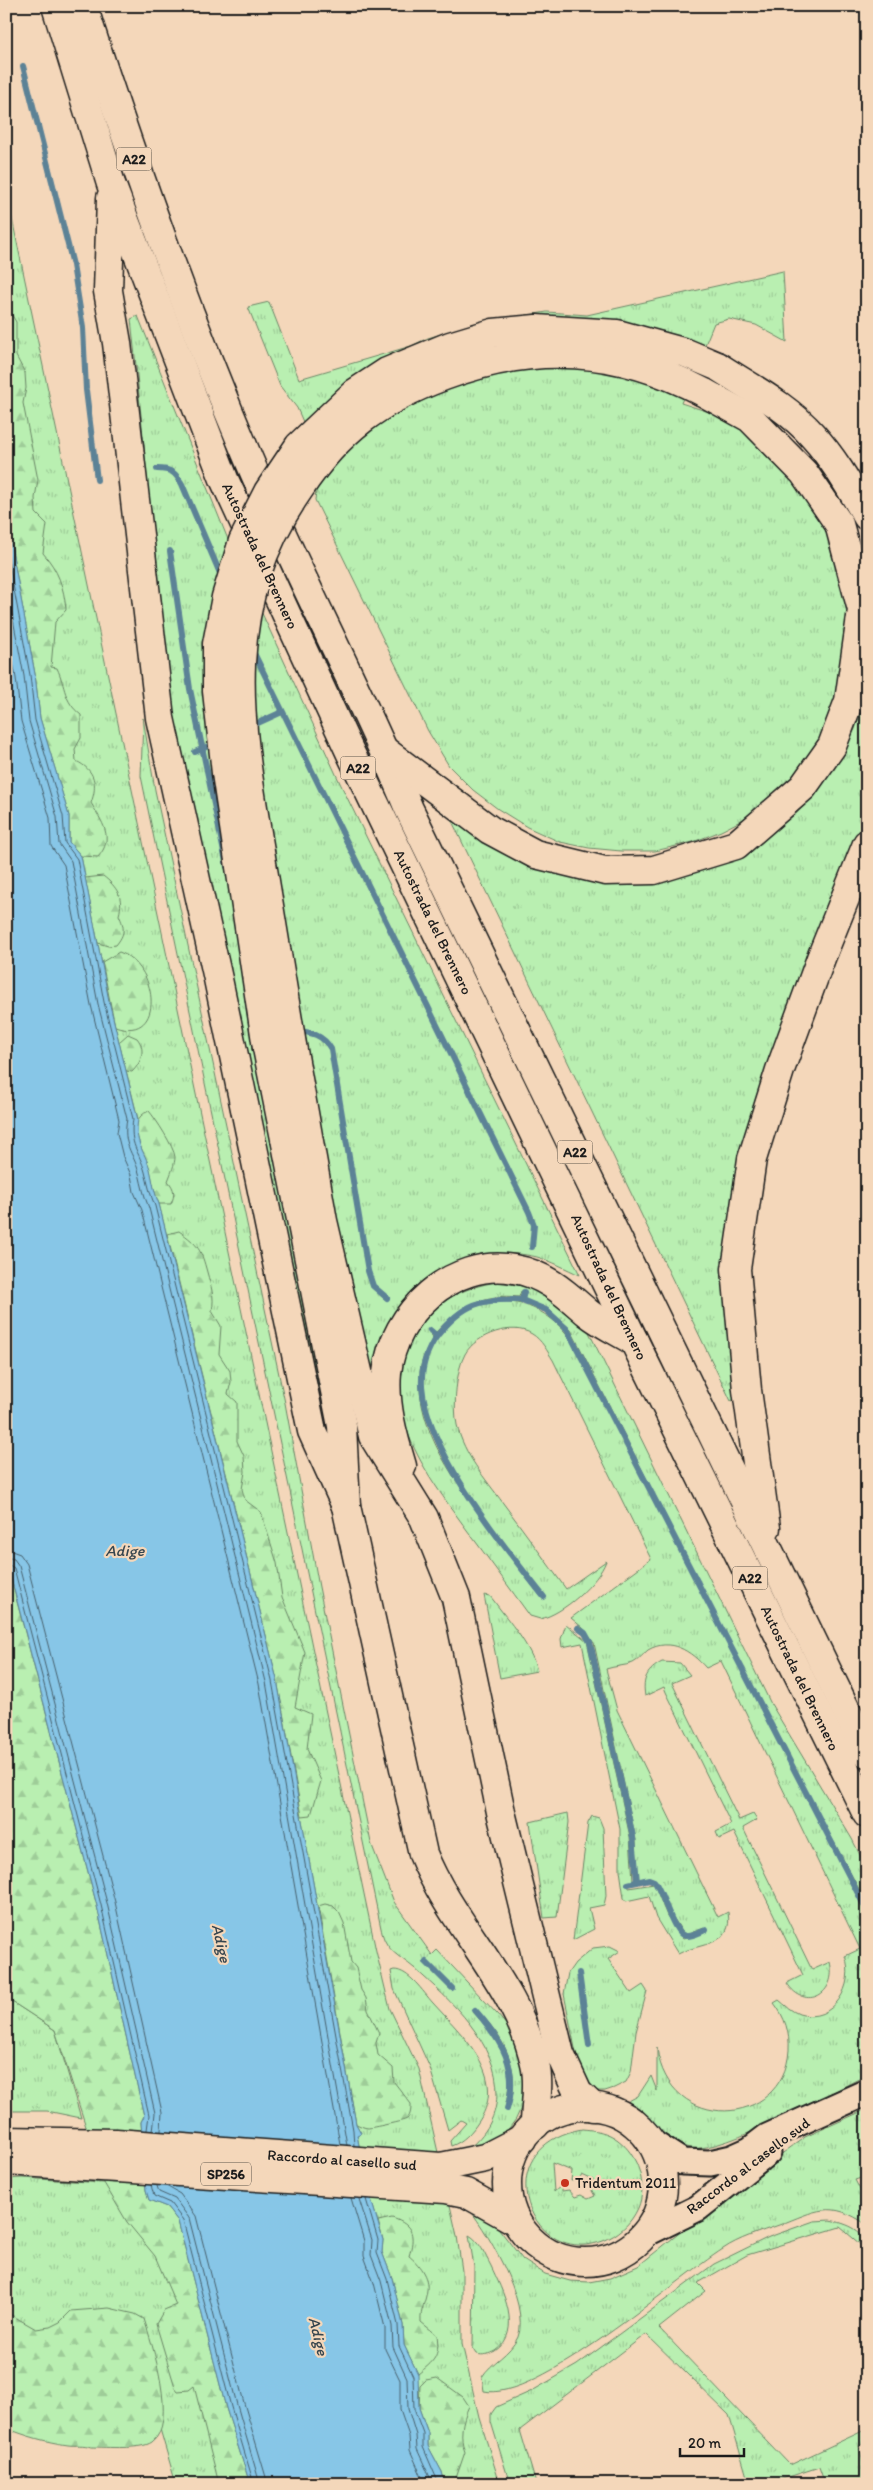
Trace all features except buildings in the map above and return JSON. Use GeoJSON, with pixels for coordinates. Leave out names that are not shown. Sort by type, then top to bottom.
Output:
{"type":"FeatureCollection","features":[{"type":"Feature","properties":{"kind":"main road","name":"Autostrada del Brennero"},"geometry":{"type":"LineString","coordinates":[[56,6],[111,184],[224,479],[351,754],[634,1341],[867,1814]]}},
{"type":"Feature","properties":{"kind":"main road","name":"Autostrada del Brennero"},"geometry":{"type":"LineString","coordinates":[[83,6],[167,255],[250,462],[385,751],[413,818],[867,1753]]}},
{"type":"Feature","properties":{"kind":"main road"},"geometry":{"type":"LineString","coordinates":[[111,184],[108,291],[119,353],[160,718],[218,979],[312,1430],[346,1506]]}},
{"type":"Feature","properties":{"kind":"main road"},"geometry":{"type":"LineString","coordinates":[[528,2132],[536,2065],[522,2022],[505,1988],[433,1880],[423,1854],[346,1506],[342,1426],[279,1046],[225,764],[217,691],[217,644],[226,597],[243,541],[268,492],[299,446],[355,393],[386,372],[450,346],[493,333],[536,329],[617,334],[686,353],[716,366],[781,407],[813,435],[844,478],[867,516]]}},
{"type":"Feature","properties":{"kind":"main road"},"geometry":{"type":"LineString","coordinates":[[385,751],[490,830],[535,854],[604,871],[654,870],[736,845],[803,787],[832,746],[849,701],[862,610],[840,524],[804,473],[750,418],[682,381],[610,357],[560,352],[514,356],[468,366],[397,396],[365,416],[332,445],[286,508],[268,540],[254,578],[244,621],[240,677],[243,748],[279,1046],[323,1221],[373,1436],[409,1491],[424,1518],[456,1598],[501,1812],[560,2054],[578,2093],[593,2107]]}},
{"type":"Feature","properties":{"kind":"main road"},"geometry":{"type":"LineString","coordinates":[[769,1552],[747,1390],[736,1270],[752,1159],[784,1061],[823,953],[867,844]]}},
{"type":"Feature","properties":{"kind":"main road"},"geometry":{"type":"LineString","coordinates":[[409,1491],[390,1418],[387,1391],[389,1360],[396,1338],[416,1307],[449,1280],[472,1272],[494,1269],[514,1269],[532,1274],[553,1283],[574,1298],[589,1313],[634,1341]]}},
{"type":"Feature","properties":{"kind":"main road","name":"Raccordo al casello sud"},"geometry":{"type":"LineString","coordinates":[[651,2142],[682,2162],[710,2163],[732,2158],[750,2150],[767,2137],[821,2111],[867,2092]]}},
{"type":"Feature","properties":{"kind":"main road","name":"Raccordo al casello sud"},"geometry":{"type":"LineString","coordinates":[[6,2161],[443,2178],[485,2158],[562,2110],[593,2107],[613,2111],[636,2125],[651,2142],[660,2160],[664,2185],[658,2213],[647,2233]]}},
{"type":"Feature","properties":{"kind":"main road","name":"Raccordo al casello sud"},"geometry":{"type":"LineString","coordinates":[[528,2132],[510,2162],[507,2183],[509,2201],[516,2220],[534,2243],[545,2252],[559,2258],[579,2262],[600,2261],[615,2257],[628,2250],[647,2233],[698,2208],[821,2111]]}},
{"type":"Feature","properties":{"kind":"main road","name":"Raccordo al casello sud"},"geometry":{"type":"LineString","coordinates":[[6,2141],[116,2143],[443,2178],[466,2193],[516,2220]]}},
{"type":"Feature","properties":{"kind":"green space"},"geometry":{"type":"Polygon","coordinates":[[[6,190],[376,1951],[390,2009],[419,2069],[457,2236],[462,2271],[462,2344],[479,2417],[500,2484],[445,2484],[442,2472],[428,2446],[383,2240],[366,2182],[357,2135],[361,2133],[356,2124],[277,1680],[159,1204],[141,1153],[138,1119],[109,1001],[81,856],[35,674],[6,518],[6,190]]]}},
{"type":"Feature","properties":{"kind":"green space"},"geometry":{"type":"Polygon","coordinates":[[[783,271],[787,342],[756,325],[729,319],[714,323],[681,403],[737,421],[764,442],[825,519],[852,617],[832,723],[796,775],[746,818],[721,831],[693,842],[655,851],[621,851],[589,848],[560,842],[527,827],[498,809],[473,790],[449,766],[428,731],[315,500],[320,461],[297,408],[280,386],[248,307],[269,302],[299,379],[411,346],[428,338],[477,323],[547,312],[587,315],[783,271]]]}},
{"type":"Feature","properties":{"kind":"green space"},"geometry":{"type":"Polygon","coordinates":[[[6,305],[16,322],[16,356],[25,373],[26,388],[23,403],[38,480],[35,498],[36,513],[47,524],[43,553],[56,572],[62,586],[66,610],[55,622],[51,667],[57,668],[68,699],[75,710],[81,715],[81,738],[75,749],[76,761],[91,773],[94,790],[91,803],[105,830],[106,843],[98,857],[81,856],[69,842],[69,816],[40,718],[35,674],[6,518],[6,305]]]}},
{"type":"Feature","properties":{"kind":"green space"},"geometry":{"type":"Polygon","coordinates":[[[138,316],[229,542],[218,573],[211,606],[324,1393],[314,1395],[173,718],[131,319],[138,316]]]}},
{"type":"Feature","properties":{"kind":"green space"},"geometry":{"type":"Polygon","coordinates":[[[260,609],[340,783],[580,1275],[537,1257],[516,1254],[494,1254],[473,1257],[433,1273],[416,1286],[402,1302],[391,1321],[383,1343],[374,1380],[345,1261],[303,1043],[256,753],[251,694],[260,609]]]}},
{"type":"Feature","properties":{"kind":"green space"},"geometry":{"type":"Polygon","coordinates":[[[867,693],[867,817],[756,1123],[737,1398],[731,1401],[452,821],[458,820],[591,878],[767,835],[797,813],[819,788],[838,761],[855,729],[867,693]]]}},
{"type":"Feature","properties":{"kind":"green space"},"geometry":{"type":"Polygon","coordinates":[[[143,718],[155,790],[285,1403],[319,1587],[371,1843],[394,1902],[432,1955],[437,1950],[509,2028],[523,2052],[524,2101],[516,2119],[504,2135],[464,2152],[483,2134],[491,2120],[497,2095],[495,2076],[490,2057],[470,2024],[443,1994],[387,1945],[382,1933],[141,776],[143,718]],[[476,2009],[473,2012],[492,2034],[504,2056],[509,2079],[505,2108],[509,2109],[514,2080],[512,2067],[502,2042],[486,2019],[476,2009]]]}},
{"type":"Feature","properties":{"kind":"green space"},"geometry":{"type":"Polygon","coordinates":[[[103,876],[116,888],[121,903],[119,915],[123,931],[116,945],[108,946],[98,943],[85,878],[103,876]]]}},
{"type":"Feature","properties":{"kind":"green space"},"geometry":{"type":"Polygon","coordinates":[[[119,952],[132,960],[142,972],[149,986],[151,1001],[149,1014],[143,1024],[131,1029],[115,1026],[102,962],[119,952]]]}},
{"type":"Feature","properties":{"kind":"green space"},"geometry":{"type":"Polygon","coordinates":[[[128,1034],[137,1038],[142,1051],[140,1060],[132,1072],[126,1071],[119,1042],[128,1034]]]}},
{"type":"Feature","properties":{"kind":"green space"},"geometry":{"type":"Polygon","coordinates":[[[149,1111],[160,1126],[174,1152],[174,1166],[168,1181],[174,1192],[171,1204],[159,1204],[136,1130],[137,1122],[141,1116],[149,1111]]]}},
{"type":"Feature","properties":{"kind":"green space"},"geometry":{"type":"Polygon","coordinates":[[[179,1231],[195,1244],[205,1264],[212,1291],[212,1311],[221,1326],[219,1354],[230,1371],[231,1382],[228,1394],[237,1402],[237,1441],[244,1456],[245,1472],[242,1489],[245,1500],[261,1512],[277,1563],[282,1597],[305,1652],[295,1707],[311,1714],[307,1749],[321,1781],[311,1815],[302,1816],[277,1680],[167,1234],[179,1231]]]}},
{"type":"Feature","properties":{"kind":"green space"},"geometry":{"type":"Polygon","coordinates":[[[497,1282],[536,1288],[586,1326],[771,1704],[852,1839],[867,1869],[867,1904],[777,1735],[571,1330],[546,1308],[524,1299],[525,1293],[521,1291],[519,1297],[495,1297],[473,1303],[454,1315],[436,1332],[430,1330],[429,1332],[433,1337],[421,1367],[420,1394],[424,1415],[432,1436],[452,1475],[542,1598],[545,1596],[490,1524],[453,1466],[438,1437],[428,1409],[423,1377],[428,1356],[443,1331],[457,1317],[473,1308],[490,1303],[507,1302],[524,1305],[541,1312],[556,1323],[569,1337],[867,1913],[867,2067],[864,2068],[867,2075],[752,2132],[707,2147],[691,2148],[673,2142],[625,2103],[638,2096],[651,2076],[657,2091],[657,2048],[666,2076],[682,2096],[702,2107],[725,2111],[748,2107],[768,2095],[782,2076],[789,2050],[789,2037],[786,2025],[774,2003],[779,2000],[799,2014],[811,2016],[822,2014],[839,2000],[844,1990],[848,1967],[845,1956],[860,1949],[721,1661],[706,1668],[687,1651],[672,1646],[656,1646],[648,1650],[633,1663],[606,1669],[617,1710],[718,1917],[728,1912],[729,1923],[726,1932],[721,1938],[678,1954],[656,1918],[649,1896],[626,1901],[624,1898],[620,1870],[620,1829],[582,1643],[562,1647],[561,1639],[566,1624],[587,1641],[630,1837],[633,1881],[628,1882],[629,1888],[654,1884],[667,1916],[683,1939],[706,1932],[704,1928],[688,1934],[683,1933],[671,1914],[657,1881],[650,1878],[638,1881],[636,1840],[594,1643],[583,1628],[571,1618],[651,1559],[553,1360],[536,1336],[515,1329],[505,1330],[486,1336],[470,1347],[462,1361],[457,1379],[456,1417],[460,1436],[476,1466],[566,1589],[606,1561],[596,1579],[588,1588],[559,1611],[540,1619],[530,1616],[435,1485],[409,1436],[402,1411],[400,1385],[404,1358],[416,1331],[423,1321],[440,1304],[461,1292],[497,1282]]]}},
{"type":"Feature","properties":{"kind":"green space"},"geometry":{"type":"Polygon","coordinates":[[[6,1560],[97,1906],[144,2116],[141,2122],[146,2190],[149,2200],[167,2207],[178,2221],[226,2408],[250,2484],[219,2484],[194,2386],[189,2390],[178,2391],[175,2387],[156,2324],[164,2310],[176,2305],[155,2256],[127,2222],[104,2183],[55,2030],[6,1998],[6,1560]]]}},
{"type":"Feature","properties":{"kind":"green space"},"geometry":{"type":"Polygon","coordinates":[[[484,1595],[490,1596],[519,1634],[530,1652],[537,1671],[500,1678],[484,1595]]]}},
{"type":"Feature","properties":{"kind":"green space"},"geometry":{"type":"Polygon","coordinates":[[[662,1662],[680,1663],[690,1675],[672,1683],[739,1820],[753,1814],[757,1820],[743,1828],[812,1970],[830,1962],[831,1973],[829,1983],[825,1990],[818,1995],[811,1998],[802,1996],[794,1992],[787,1983],[803,1975],[734,1832],[719,1839],[716,1832],[731,1824],[664,1687],[645,1696],[644,1685],[649,1672],[662,1662]]]}},
{"type":"Feature","properties":{"kind":"green space"},"geometry":{"type":"Polygon","coordinates":[[[568,1813],[569,1822],[557,1917],[544,1918],[530,1822],[568,1813]]]}},
{"type":"Feature","properties":{"kind":"green space"},"geometry":{"type":"Polygon","coordinates":[[[592,1816],[599,1818],[603,1828],[606,1896],[604,1905],[589,1908],[594,1929],[573,1940],[588,1823],[592,1816]]]}},
{"type":"Feature","properties":{"kind":"green space"},"geometry":{"type":"Polygon","coordinates":[[[325,1904],[333,1906],[339,1912],[344,1923],[351,1962],[356,1968],[368,2010],[379,2033],[376,2043],[378,2055],[393,2068],[394,2082],[411,2104],[409,2116],[405,2120],[368,2128],[356,2124],[318,1906],[325,1904]]]}},
{"type":"Feature","properties":{"kind":"green space"},"geometry":{"type":"Polygon","coordinates":[[[610,1946],[620,1951],[608,1959],[631,1993],[643,1985],[647,1991],[636,2032],[631,2072],[626,2082],[605,2091],[597,2091],[580,2073],[564,1994],[568,1973],[575,1963],[593,1948],[610,1946]]]}},
{"type":"Feature","properties":{"kind":"green space"},"geometry":{"type":"Polygon","coordinates":[[[391,1971],[400,1971],[410,1978],[456,2028],[478,2057],[485,2072],[488,2088],[487,2104],[479,2121],[470,2133],[451,2146],[450,2141],[466,2123],[461,2120],[448,2130],[430,2068],[394,1989],[391,1971]]]}},
{"type":"Feature","properties":{"kind":"green space"},"geometry":{"type":"Polygon","coordinates":[[[6,1998],[55,2030],[81,2118],[47,2111],[6,2111],[6,1998]]]}},
{"type":"Feature","properties":{"kind":"green space"},"geometry":{"type":"Polygon","coordinates":[[[867,2109],[867,2176],[855,2180],[867,2203],[867,2225],[843,2212],[823,2210],[803,2215],[743,2238],[701,2264],[605,2336],[570,2359],[537,2378],[507,2390],[484,2391],[482,2377],[515,2343],[518,2337],[520,2322],[518,2305],[504,2266],[483,2228],[463,2201],[489,2216],[523,2260],[545,2274],[570,2281],[589,2282],[610,2278],[638,2266],[747,2179],[805,2137],[867,2109]]]}},
{"type":"Feature","properties":{"kind":"green space"},"geometry":{"type":"Polygon","coordinates":[[[582,2129],[596,2131],[614,2137],[631,2154],[636,2162],[641,2180],[641,2199],[632,2219],[614,2236],[603,2241],[577,2245],[554,2238],[538,2222],[528,2202],[526,2179],[534,2158],[552,2140],[582,2129]],[[552,2163],[554,2192],[562,2185],[562,2191],[569,2190],[575,2197],[581,2195],[588,2199],[595,2196],[591,2189],[593,2180],[582,2175],[578,2182],[576,2180],[571,2181],[572,2171],[552,2163]]]}},
{"type":"Feature","properties":{"kind":"green space"},"geometry":{"type":"Polygon","coordinates":[[[22,2178],[104,2183],[146,2190],[250,2484],[176,2484],[160,2429],[6,2392],[6,2179],[22,2178]]]}},
{"type":"Feature","properties":{"kind":"green space"},"geometry":{"type":"Polygon","coordinates":[[[392,2218],[405,2224],[411,2232],[412,2243],[409,2256],[422,2271],[427,2285],[421,2322],[437,2335],[437,2354],[432,2362],[418,2374],[404,2345],[403,2325],[392,2278],[382,2252],[383,2240],[378,2221],[392,2218]]]}},
{"type":"Feature","properties":{"kind":"green space"},"geometry":{"type":"Polygon","coordinates":[[[830,2220],[849,2226],[860,2233],[864,2237],[867,2250],[840,2227],[747,2255],[698,2283],[706,2291],[659,2328],[790,2465],[867,2429],[867,2442],[859,2446],[867,2478],[847,2484],[825,2484],[819,2467],[767,2484],[737,2484],[748,2480],[729,2415],[646,2334],[520,2430],[536,2484],[510,2484],[491,2422],[491,2414],[496,2407],[532,2391],[577,2365],[714,2264],[769,2237],[814,2221],[830,2220]]]}},
{"type":"Feature","properties":{"kind":"green space"},"geometry":{"type":"Polygon","coordinates":[[[469,2235],[479,2245],[491,2266],[505,2298],[508,2310],[508,2333],[504,2343],[495,2351],[484,2355],[477,2354],[473,2348],[474,2267],[469,2235]]]}},
{"type":"Feature","properties":{"kind":"green space"},"geometry":{"type":"Polygon","coordinates":[[[109,2308],[135,2314],[144,2319],[148,2330],[161,2383],[163,2402],[163,2419],[159,2433],[152,2442],[147,2445],[123,2448],[68,2445],[21,2434],[6,2428],[6,2312],[36,2329],[50,2327],[60,2322],[71,2311],[109,2308]]]}},
{"type":"Feature","properties":{"kind":"green space"},"geometry":{"type":"Polygon","coordinates":[[[437,2378],[463,2397],[469,2406],[462,2429],[462,2441],[465,2452],[454,2484],[445,2484],[442,2472],[428,2446],[428,2433],[419,2408],[420,2386],[426,2380],[437,2378]]]}},
{"type":"Feature","properties":{"kind":"water","name":"Adige"},"geometry":{"type":"Polygon","coordinates":[[[6,518],[35,674],[40,718],[69,816],[69,842],[81,856],[109,1001],[138,1120],[138,1140],[150,1169],[277,1680],[356,2124],[361,2133],[357,2135],[366,2182],[383,2240],[382,2252],[392,2278],[403,2325],[404,2345],[418,2374],[419,2408],[428,2433],[428,2446],[442,2472],[445,2484],[250,2484],[226,2408],[178,2221],[167,2207],[149,2200],[146,2190],[141,2122],[144,2116],[97,1906],[6,1559],[6,518]]]}},
{"type":"Feature","properties":{"kind":"waterway"},"geometry":{"type":"LineString","coordinates":[[23,66],[73,265],[83,328],[86,390],[97,480]]}},
{"type":"Feature","properties":{"kind":"waterway"},"geometry":{"type":"LineString","coordinates":[[157,469],[172,472],[182,484],[222,578]]}},
{"type":"Feature","properties":{"kind":"waterway"},"geometry":{"type":"LineString","coordinates":[[170,551],[190,689],[227,867]]}},
{"type":"Feature","properties":{"kind":"waterway"},"geometry":{"type":"LineString","coordinates":[[252,649],[529,1212],[534,1225],[532,1247]]}},
{"type":"Feature","properties":{"kind":"waterway"},"geometry":{"type":"LineString","coordinates":[[249,727],[282,712]]}},
{"type":"Feature","properties":{"kind":"waterway"},"geometry":{"type":"LineString","coordinates":[[195,752],[215,743]]}},
{"type":"Feature","properties":{"kind":"waterway"},"geometry":{"type":"LineString","coordinates":[[297,1031],[307,1032],[320,1037],[331,1049],[368,1271],[373,1286],[387,1298]]}},
{"type":"Feature","properties":{"kind":"waterway"},"geometry":{"type":"LineString","coordinates":[[524,1292],[522,1300],[546,1310],[567,1329],[867,1911]]}},
{"type":"Feature","properties":{"kind":"waterway"},"geometry":{"type":"LineString","coordinates":[[437,1336],[456,1316],[474,1305],[496,1300],[522,1300]]}},
{"type":"Feature","properties":{"kind":"waterway"},"geometry":{"type":"LineString","coordinates":[[430,1330],[437,1336],[425,1360],[422,1386],[427,1412],[437,1440],[469,1497],[508,1552],[544,1597]]}},
{"type":"Feature","properties":{"kind":"waterway"},"geometry":{"type":"LineString","coordinates":[[578,1628],[585,1633],[590,1642],[633,1837],[637,1882]]}},
{"type":"Feature","properties":{"kind":"waterway"},"geometry":{"type":"LineString","coordinates":[[628,1884],[649,1879],[654,1881],[681,1934],[691,1936],[706,1930]]}},
{"type":"Feature","properties":{"kind":"waterway"},"geometry":{"type":"LineString","coordinates":[[426,1962],[452,1988]]}},
{"type":"Feature","properties":{"kind":"waterway"},"geometry":{"type":"LineString","coordinates":[[579,1973],[589,2045]]}},
{"type":"Feature","properties":{"kind":"waterway"},"geometry":{"type":"LineString","coordinates":[[475,2010],[493,2032],[506,2055],[511,2080],[507,2109]]}},
{"type":"Feature","properties":{"kind":"place","name":"Tridentum 2011"},"geometry":{"type":"Point","coordinates":[565,2183]}}]}
